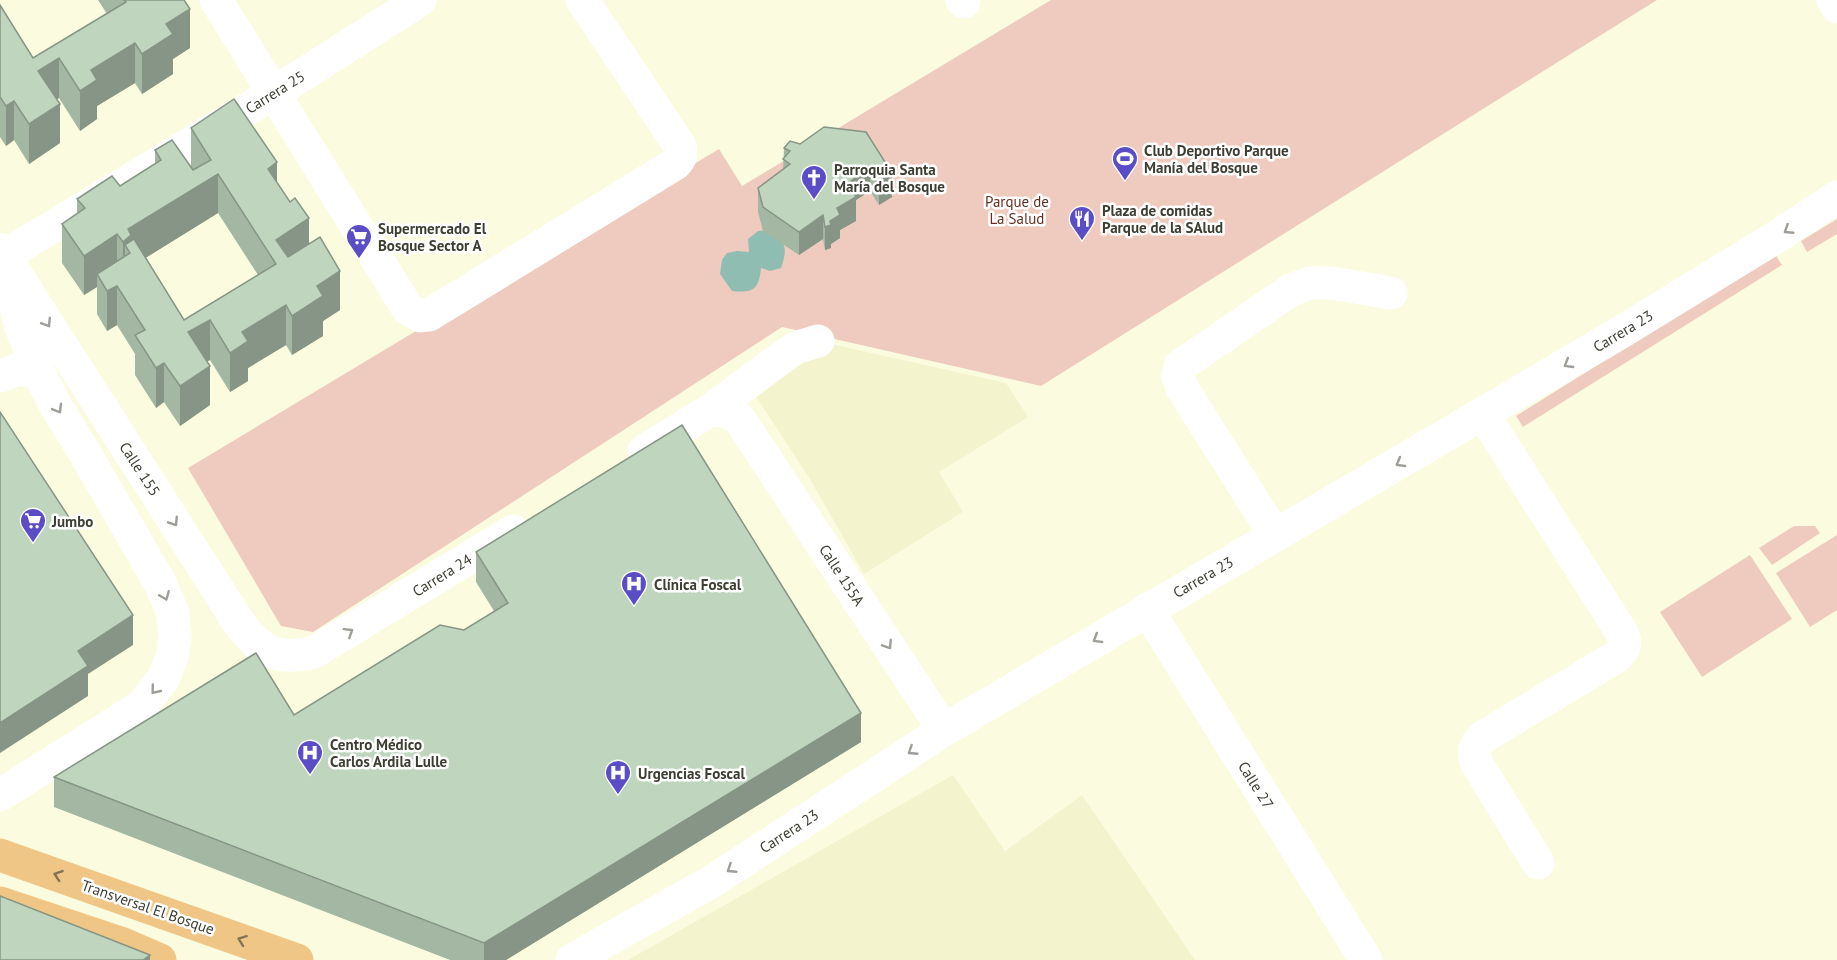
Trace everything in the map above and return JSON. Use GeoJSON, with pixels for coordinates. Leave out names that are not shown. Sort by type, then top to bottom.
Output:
{"type":"FeatureCollection","features":[{"type":"Feature","properties":{"kind":"main road","name":"Transversal El Bosque"},"geometry":{"type":"LineString","coordinates":[[0,855],[297,960]]}},
{"type":"Feature","properties":{"kind":"main road"},"geometry":{"type":"LineString","coordinates":[[0,903],[123,944],[160,960]]}},
{"type":"Feature","properties":{"kind":"street"},"geometry":{"type":"LineString","coordinates":[[216,0],[408,309],[421,316],[429,315],[680,159],[682,153],[680,146],[582,0]]}},
{"type":"Feature","properties":{"kind":"street","name":"Carrera 25"},"geometry":{"type":"LineString","coordinates":[[2,252],[274,93],[420,0]]}},
{"type":"Feature","properties":{"kind":"street"},"geometry":{"type":"LineString","coordinates":[[1833,0],[1837,7]]}},
{"type":"Feature","properties":{"kind":"street","name":"Carrera 23"},"geometry":{"type":"LineString","coordinates":[[572,960],[711,882],[944,730],[1618,334],[1837,197]]}},
{"type":"Feature","properties":{"kind":"street"},"geometry":{"type":"LineString","coordinates":[[0,795],[142,706],[163,680],[172,657],[175,636],[172,611],[160,583],[58,410],[39,373],[21,327],[2,252]]}},
{"type":"Feature","properties":{"kind":"street","name":"Calle 155"},"geometry":{"type":"LineString","coordinates":[[2,252],[239,623],[251,640],[265,650]]}},
{"type":"Feature","properties":{"kind":"street"},"geometry":{"type":"LineString","coordinates":[[1275,535],[1182,388],[1178,376],[1180,366],[1291,290],[1310,283],[1332,283],[1391,293]]}},
{"type":"Feature","properties":{"kind":"street"},"geometry":{"type":"LineString","coordinates":[[0,356],[9,349],[21,327]]}},
{"type":"Feature","properties":{"kind":"street"},"geometry":{"type":"LineString","coordinates":[[615,468],[709,411],[795,348],[818,341]]}},
{"type":"Feature","properties":{"kind":"street"},"geometry":{"type":"LineString","coordinates":[[0,376],[20,369],[39,373]]}},
{"type":"Feature","properties":{"kind":"street","name":"Calle 155A"},"geometry":{"type":"LineString","coordinates":[[709,411],[722,410],[731,413],[745,428],[944,730]]}},
{"type":"Feature","properties":{"kind":"street"},"geometry":{"type":"LineString","coordinates":[[1483,414],[1626,642],[1623,650],[1616,657],[1483,737],[1476,744],[1474,751],[1476,762],[1538,863]]}},
{"type":"Feature","properties":{"kind":"street","name":"Carrera 24"},"geometry":{"type":"LineString","coordinates":[[265,650],[279,655],[297,656],[314,652],[534,519]]}},
{"type":"Feature","properties":{"kind":"street","name":"Calle 27"},"geometry":{"type":"LineString","coordinates":[[1147,609],[1366,960]]}},
{"type":"Feature","properties":{"kind":"street"},"geometry":{"type":"LineString","coordinates":[[242,673],[258,660],[265,650]]}},
{"type":"Feature","properties":{"kind":"shaded area"},"geometry":{"type":"Polygon","coordinates":[[[822,342],[1006,383],[1028,417],[939,472],[963,512],[864,574],[810,479],[751,389],[822,342]]]}},
{"type":"Feature","properties":{"kind":"shaded area"},"geometry":{"type":"Polygon","coordinates":[[[953,775],[1005,851],[1082,795],[1195,960],[628,960],[953,775]]]}},
{"type":"Feature","properties":{"kind":"green space","name":"Parque de La Salud"},"geometry":{"type":"Polygon","coordinates":[[[1051,0],[1657,0],[1041,386],[782,327],[313,632],[281,626],[188,468],[719,149],[742,186],[1051,0]]]}},
{"type":"Feature","properties":{"kind":"green space"},"geometry":{"type":"Polygon","coordinates":[[[1837,219],[1837,234],[1807,252],[1801,241],[1837,219]]]}},
{"type":"Feature","properties":{"kind":"green space"},"geometry":{"type":"Polygon","coordinates":[[[1775,254],[1782,265],[1523,427],[1516,416],[1775,254]]]}},
{"type":"Feature","properties":{"kind":"green space"},"geometry":{"type":"Polygon","coordinates":[[[1794,526],[1815,526],[1820,533],[1772,565],[1759,548],[1794,526]]]}},
{"type":"Feature","properties":{"kind":"green space"},"geometry":{"type":"Polygon","coordinates":[[[1837,535],[1837,610],[1810,627],[1776,573],[1837,535]]]}},
{"type":"Feature","properties":{"kind":"green space"},"geometry":{"type":"Polygon","coordinates":[[[1750,555],[1792,619],[1702,677],[1660,612],[1750,555]]]}},
{"type":"Feature","properties":{"kind":"water"},"geometry":{"type":"Polygon","coordinates":[[[770,230],[784,246],[781,268],[770,271],[761,268],[759,281],[754,288],[732,291],[720,274],[722,260],[727,253],[749,252],[748,239],[758,231],[770,230]]]}},
{"type":"Feature","properties":{"kind":"building"},"geometry":{"type":"Polygon","coordinates":[[[124,0],[184,0],[190,9],[166,24],[173,34],[142,54],[135,43],[91,70],[97,80],[80,91],[59,58],[38,71],[60,104],[29,124],[14,101],[6,106],[0,97],[0,5],[33,58],[126,2],[124,0]]]}},
{"type":"Feature","properties":{"kind":"building"},"geometry":{"type":"Polygon","coordinates":[[[234,99],[277,162],[268,169],[290,202],[295,198],[309,218],[276,240],[288,257],[320,237],[340,271],[317,286],[323,296],[292,316],[286,305],[242,332],[248,341],[230,353],[210,320],[188,332],[210,366],[180,386],[164,363],[156,368],[135,335],[145,330],[117,286],[107,291],[97,274],[130,253],[125,245],[134,239],[184,320],[276,264],[218,174],[128,229],[131,235],[123,242],[117,234],[84,256],[62,224],[85,208],[77,199],[112,176],[120,186],[161,160],[155,150],[172,140],[193,170],[211,160],[191,128],[234,99]]]}},
{"type":"Feature","properties":{"kind":"building","name":"Parroquia Santa María del Bosque"},"geometry":{"type":"Polygon","coordinates":[[[824,127],[866,132],[892,173],[879,182],[870,168],[848,183],[856,197],[837,208],[840,215],[830,221],[831,225],[825,227],[823,215],[799,232],[763,207],[758,188],[790,164],[783,159],[790,151],[784,148],[790,141],[800,144],[824,127]]]}},
{"type":"Feature","properties":{"kind":"building","name":"Jumbo"},"geometry":{"type":"Polygon","coordinates":[[[0,412],[133,615],[78,651],[88,666],[0,723],[0,412]]]}},
{"type":"Feature","properties":{"kind":"building"},"geometry":{"type":"Polygon","coordinates":[[[682,425],[861,713],[484,943],[54,777],[256,653],[294,715],[440,625],[464,630],[508,603],[476,552],[682,425]]]}},
{"type":"Feature","properties":{"kind":"building"},"geometry":{"type":"Polygon","coordinates":[[[0,896],[150,955],[143,960],[0,960],[0,896]]]}},
{"type":"Feature","properties":{"kind":"place","name":"Club Deportivo Parque Manía del Bosque"},"geometry":{"type":"Point","coordinates":[1125,182]}},
{"type":"Feature","properties":{"kind":"place","name":"Parroquia Santa María del Bosque"},"geometry":{"type":"Point","coordinates":[814,201]}},
{"type":"Feature","properties":{"kind":"place","name":"Plaza de comidas Parque de la SAlud"},"geometry":{"type":"Point","coordinates":[1082,242]}},
{"type":"Feature","properties":{"kind":"place","name":"Supermercado El Bosque Sector A"},"geometry":{"type":"Point","coordinates":[359,260]}},
{"type":"Feature","properties":{"kind":"place","name":"Jumbo"},"geometry":{"type":"Point","coordinates":[33,544]}},
{"type":"Feature","properties":{"kind":"place","name":"Clínica Foscal"},"geometry":{"type":"Point","coordinates":[634,607]}},
{"type":"Feature","properties":{"kind":"place","name":"Centro Médico Carlos Ardila Lulle"},"geometry":{"type":"Point","coordinates":[310,776]}},
{"type":"Feature","properties":{"kind":"place","name":"Urgencias Foscal"},"geometry":{"type":"Point","coordinates":[618,796]}}]}
